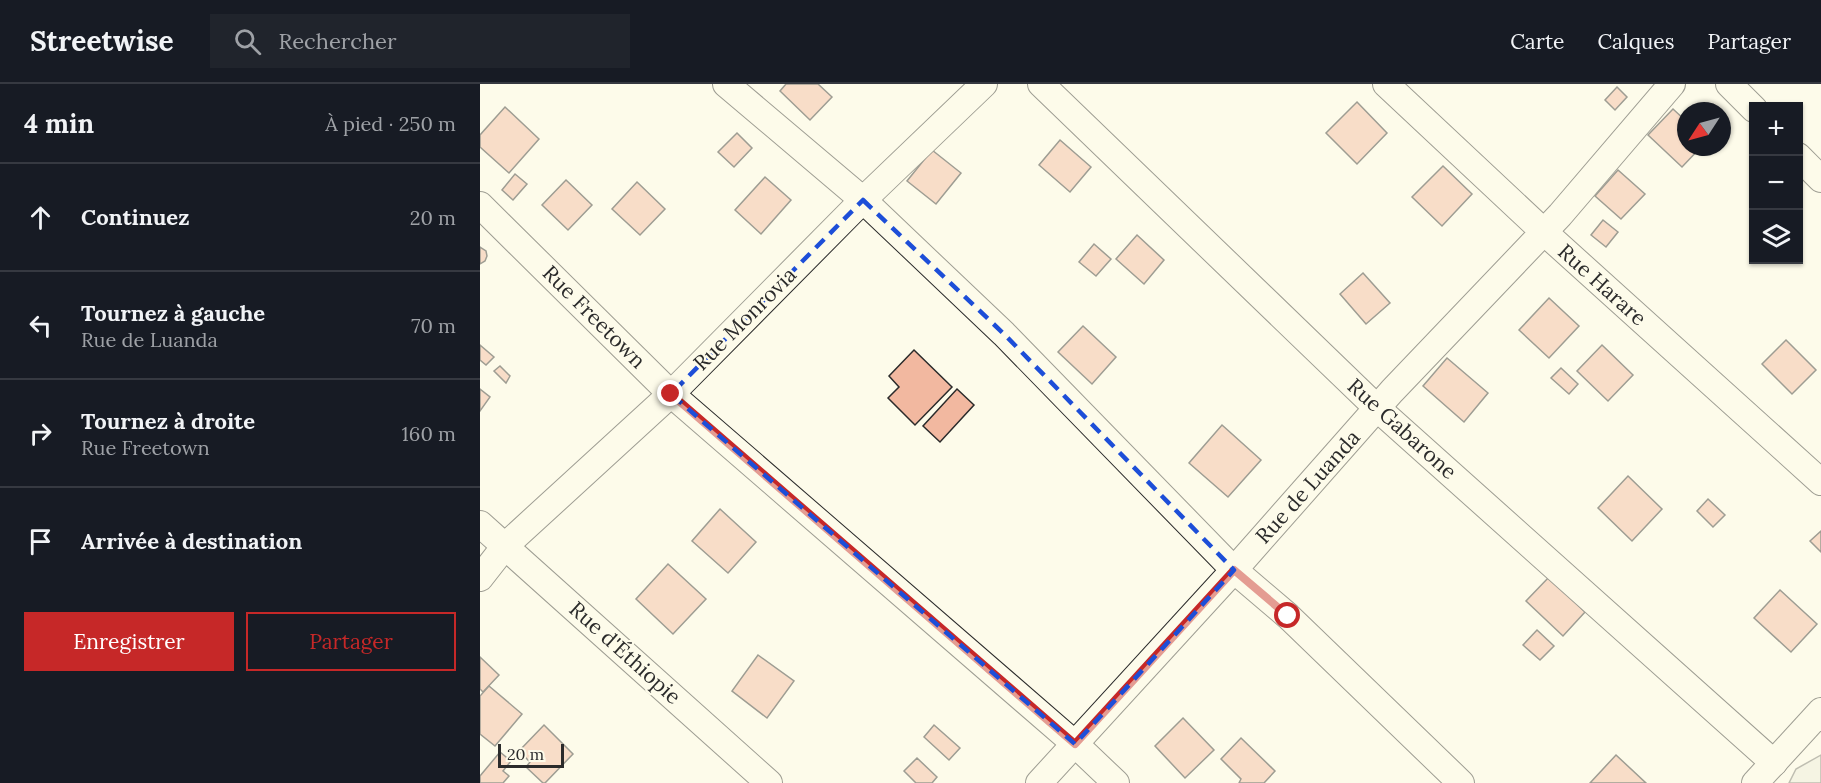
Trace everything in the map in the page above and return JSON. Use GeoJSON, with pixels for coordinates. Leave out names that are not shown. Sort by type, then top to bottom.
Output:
{"type":"FeatureCollection","features":[{"type":"Feature","properties":{"kind":"street"},"geometry":{"type":"LineString","coordinates":[[726,84],[863,200],[1004,334],[1234,570],[1288,616],[1461,783]]}},
{"type":"Feature","properties":{"kind":"street","name":"Rue Monrovia"},"geometry":{"type":"LineString","coordinates":[[480,578],[505,546],[671,394],[863,200],[984,84]]}},
{"type":"Feature","properties":{"kind":"street","name":"Rue Gabarone"},"geometry":{"type":"LineString","coordinates":[[1041,84],[1377,408],[1774,763]]}},
{"type":"Feature","properties":{"kind":"street","name":"Rue Harare"},"geometry":{"type":"LineString","coordinates":[[1386,84],[1544,232],[1821,482]]}},
{"type":"Feature","properties":{"kind":"street","name":"Rue de Luanda"},"geometry":{"type":"LineString","coordinates":[[1040,783],[1234,570],[1377,408],[1544,232],[1672,84]]}},
{"type":"Feature","properties":{"kind":"street"},"geometry":{"type":"LineString","coordinates":[[1729,84],[1749,105]]}},
{"type":"Feature","properties":{"kind":"street"},"geometry":{"type":"LineString","coordinates":[[1803,161],[1821,179]]}},
{"type":"Feature","properties":{"kind":"street","name":"Rue Freetown"},"geometry":{"type":"LineString","coordinates":[[480,205],[671,394],[1075,744],[1116,783]]}},
{"type":"Feature","properties":{"kind":"street","name":"Rue d'Éthiopie"},"geometry":{"type":"LineString","coordinates":[[480,524],[770,783]]}},
{"type":"Feature","properties":{"kind":"street"},"geometry":{"type":"LineString","coordinates":[[1755,783],[1821,711]]}},
{"type":"Feature","properties":{"kind":"highlighted area"},"geometry":{"type":"Polygon","coordinates":[[[863,200],[1004,334],[1234,570],[1075,744],[671,394],[863,200]]]}},
{"type":"Feature","properties":{"kind":"shaded area"},"geometry":{"type":"Polygon","coordinates":[[[1821,755],[1821,783],[1789,783],[1796,769],[1821,755]]]}},
{"type":"Feature","properties":{"kind":"building"},"geometry":{"type":"Polygon","coordinates":[[[786,84],[818,84],[832,97],[810,120],[780,91],[786,84]]]}},
{"type":"Feature","properties":{"kind":"building"},"geometry":{"type":"Polygon","coordinates":[[[1617,87],[1627,97],[1615,110],[1605,100],[1617,87]]]}},
{"type":"Feature","properties":{"kind":"building"},"geometry":{"type":"Polygon","coordinates":[[[1357,102],[1387,133],[1357,164],[1326,133],[1357,102]]]}},
{"type":"Feature","properties":{"kind":"building"},"geometry":{"type":"Polygon","coordinates":[[[505,107],[539,139],[509,173],[480,147],[480,135],[505,107]]]}},
{"type":"Feature","properties":{"kind":"building"},"geometry":{"type":"Polygon","coordinates":[[[1673,109],[1677,113],[1677,156],[1692,156],[1682,167],[1648,135],[1673,109]]]}},
{"type":"Feature","properties":{"kind":"building"},"geometry":{"type":"Polygon","coordinates":[[[737,133],[752,148],[734,167],[718,152],[737,133]]]}},
{"type":"Feature","properties":{"kind":"building"},"geometry":{"type":"Polygon","coordinates":[[[1060,140],[1091,167],[1070,192],[1039,165],[1060,140]]]}},
{"type":"Feature","properties":{"kind":"building"},"geometry":{"type":"Polygon","coordinates":[[[932,150],[961,173],[936,204],[907,181],[932,150]]]}},
{"type":"Feature","properties":{"kind":"building"},"geometry":{"type":"Polygon","coordinates":[[[1443,166],[1472,194],[1442,226],[1412,197],[1443,166]]]}},
{"type":"Feature","properties":{"kind":"building"},"geometry":{"type":"Polygon","coordinates":[[[1618,170],[1645,194],[1621,219],[1595,196],[1618,170]]]}},
{"type":"Feature","properties":{"kind":"building"},"geometry":{"type":"Polygon","coordinates":[[[515,174],[527,184],[513,200],[502,190],[515,174]]]}},
{"type":"Feature","properties":{"kind":"building"},"geometry":{"type":"Polygon","coordinates":[[[765,177],[791,200],[761,234],[735,210],[765,177]]]}},
{"type":"Feature","properties":{"kind":"building"},"geometry":{"type":"Polygon","coordinates":[[[566,180],[592,205],[568,230],[542,205],[566,180]]]}},
{"type":"Feature","properties":{"kind":"building"},"geometry":{"type":"Polygon","coordinates":[[[637,182],[665,209],[640,235],[612,209],[637,182]]]}},
{"type":"Feature","properties":{"kind":"building"},"geometry":{"type":"Polygon","coordinates":[[[1603,220],[1618,232],[1606,247],[1591,235],[1603,220]]]}},
{"type":"Feature","properties":{"kind":"building"},"geometry":{"type":"Polygon","coordinates":[[[1137,235],[1164,260],[1144,284],[1116,259],[1137,235]]]}},
{"type":"Feature","properties":{"kind":"building"},"geometry":{"type":"Polygon","coordinates":[[[1094,244],[1111,259],[1096,276],[1079,262],[1094,244]]]}},
{"type":"Feature","properties":{"kind":"building"},"geometry":{"type":"Polygon","coordinates":[[[480,247],[486,251],[487,256],[480,264],[480,247]]]}},
{"type":"Feature","properties":{"kind":"building"},"geometry":{"type":"Polygon","coordinates":[[[1363,273],[1390,303],[1366,324],[1340,294],[1363,273]]]}},
{"type":"Feature","properties":{"kind":"building"},"geometry":{"type":"Polygon","coordinates":[[[1549,298],[1579,326],[1549,358],[1519,330],[1549,298]]]}},
{"type":"Feature","properties":{"kind":"building"},"geometry":{"type":"Polygon","coordinates":[[[1083,326],[1116,357],[1092,384],[1058,352],[1083,326]]]}},
{"type":"Feature","properties":{"kind":"building"},"geometry":{"type":"Polygon","coordinates":[[[1786,340],[1816,370],[1792,394],[1762,364],[1786,340]]]}},
{"type":"Feature","properties":{"kind":"building"},"geometry":{"type":"Polygon","coordinates":[[[480,345],[494,357],[486,365],[480,360],[480,345]]]}},
{"type":"Feature","properties":{"kind":"building"},"geometry":{"type":"Polygon","coordinates":[[[1602,345],[1633,375],[1608,401],[1577,371],[1602,345]]]}},
{"type":"Feature","properties":{"kind":"building"},"geometry":{"type":"Polygon","coordinates":[[[914,350],[952,387],[915,425],[888,398],[899,387],[889,376],[914,350]]]}},
{"type":"Feature","properties":{"kind":"building"},"geometry":{"type":"Polygon","coordinates":[[[1447,358],[1488,393],[1464,422],[1423,386],[1447,358]]]}},
{"type":"Feature","properties":{"kind":"building"},"geometry":{"type":"Polygon","coordinates":[[[500,366],[510,376],[506,383],[494,371],[500,366]]]}},
{"type":"Feature","properties":{"kind":"building"},"geometry":{"type":"Polygon","coordinates":[[[1561,368],[1578,384],[1569,394],[1551,378],[1561,368]]]}},
{"type":"Feature","properties":{"kind":"building"},"geometry":{"type":"Polygon","coordinates":[[[480,389],[490,397],[480,411],[480,389]]]}},
{"type":"Feature","properties":{"kind":"building"},"geometry":{"type":"Polygon","coordinates":[[[957,389],[974,405],[940,442],[923,426],[957,389]]]}},
{"type":"Feature","properties":{"kind":"building"},"geometry":{"type":"Polygon","coordinates":[[[1222,425],[1261,460],[1228,497],[1189,463],[1222,425]]]}},
{"type":"Feature","properties":{"kind":"building"},"geometry":{"type":"Polygon","coordinates":[[[1628,476],[1662,509],[1632,541],[1598,508],[1628,476]]]}},
{"type":"Feature","properties":{"kind":"building"},"geometry":{"type":"Polygon","coordinates":[[[1708,499],[1725,515],[1713,527],[1697,511],[1708,499]]]}},
{"type":"Feature","properties":{"kind":"building"},"geometry":{"type":"Polygon","coordinates":[[[720,509],[756,542],[728,573],[692,541],[720,509]]]}},
{"type":"Feature","properties":{"kind":"building"},"geometry":{"type":"Polygon","coordinates":[[[1821,531],[1821,552],[1810,541],[1821,531]]]}},
{"type":"Feature","properties":{"kind":"building"},"geometry":{"type":"Polygon","coordinates":[[[668,564],[706,599],[673,634],[636,599],[668,564]]]}},
{"type":"Feature","properties":{"kind":"building"},"geometry":{"type":"Polygon","coordinates":[[[1549,577],[1585,612],[1563,636],[1526,601],[1549,577]]]}},
{"type":"Feature","properties":{"kind":"building"},"geometry":{"type":"Polygon","coordinates":[[[1780,590],[1817,624],[1791,652],[1754,618],[1780,590]]]}},
{"type":"Feature","properties":{"kind":"building"},"geometry":{"type":"Polygon","coordinates":[[[1537,630],[1554,646],[1540,660],[1523,645],[1537,630]]]}},
{"type":"Feature","properties":{"kind":"building"},"geometry":{"type":"Polygon","coordinates":[[[758,655],[794,681],[767,718],[732,691],[758,655]]]}},
{"type":"Feature","properties":{"kind":"building"},"geometry":{"type":"Polygon","coordinates":[[[480,657],[499,675],[483,692],[480,689],[480,657]]]}},
{"type":"Feature","properties":{"kind":"building"},"geometry":{"type":"Polygon","coordinates":[[[489,686],[522,714],[495,746],[480,734],[480,696],[489,686]]]}},
{"type":"Feature","properties":{"kind":"building"},"geometry":{"type":"Polygon","coordinates":[[[1183,718],[1214,750],[1185,778],[1155,746],[1183,718]]]}},
{"type":"Feature","properties":{"kind":"building"},"geometry":{"type":"Polygon","coordinates":[[[544,725],[573,754],[543,783],[526,767],[530,762],[519,751],[544,725]]]}},
{"type":"Feature","properties":{"kind":"building"},"geometry":{"type":"Polygon","coordinates":[[[934,725],[960,748],[949,760],[924,737],[934,725]]]}},
{"type":"Feature","properties":{"kind":"building"},"geometry":{"type":"Polygon","coordinates":[[[1241,738],[1275,771],[1264,783],[1239,783],[1241,779],[1221,759],[1241,738]]]}},
{"type":"Feature","properties":{"kind":"building"},"geometry":{"type":"Polygon","coordinates":[[[500,752],[511,761],[503,771],[509,776],[503,783],[480,783],[480,776],[500,752]]]}},
{"type":"Feature","properties":{"kind":"building"},"geometry":{"type":"Polygon","coordinates":[[[1616,755],[1646,783],[1590,783],[1616,755]]]}},
{"type":"Feature","properties":{"kind":"building"},"geometry":{"type":"Polygon","coordinates":[[[917,758],[937,777],[932,783],[916,783],[904,771],[917,758]]]}},
{"type":"Feature","properties":{"kind":"route"},"geometry":{"type":"LineString","coordinates":[[671,394],[1075,744],[1234,570],[1288,616]]}}]}
